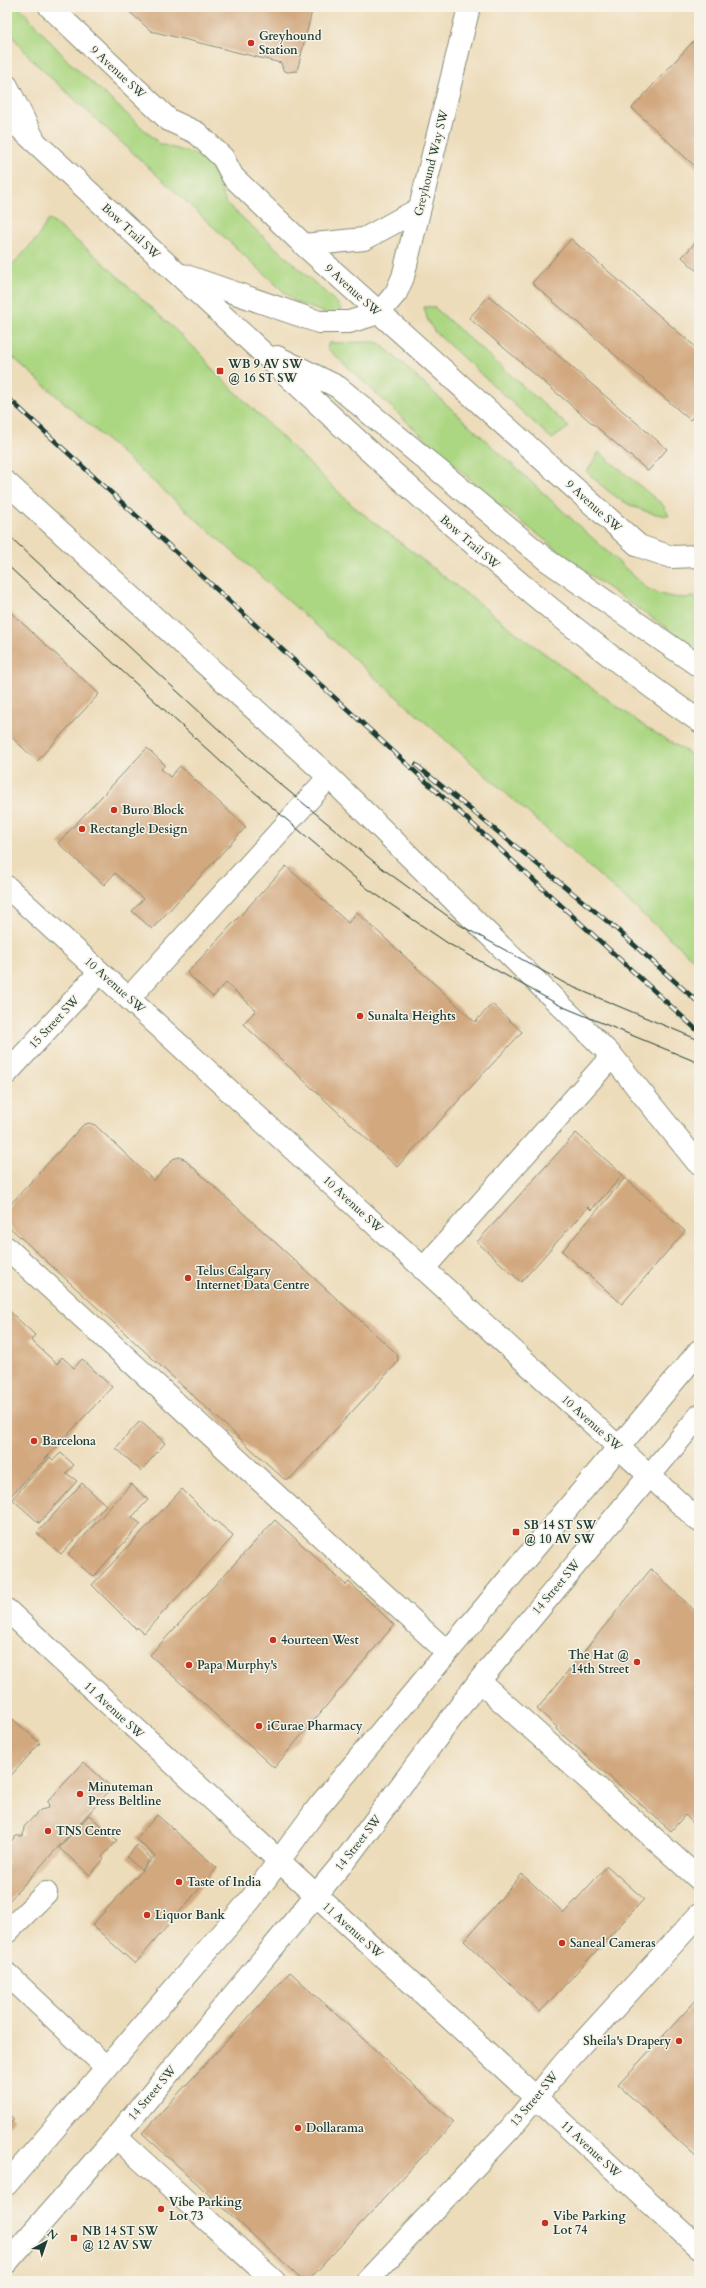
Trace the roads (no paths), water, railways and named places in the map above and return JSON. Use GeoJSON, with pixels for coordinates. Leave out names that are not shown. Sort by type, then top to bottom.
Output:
{"type":"FeatureCollection","features":[{"type":"Feature","properties":{"kind":"main road","name":"9 Avenue SW"},"geometry":{"type":"LineString","coordinates":[[50,7],[169,120],[196,133],[223,158],[233,177],[304,245],[638,546],[671,557],[699,556]]}},
{"type":"Feature","properties":{"kind":"main road","name":"Greyhound Way SW"},"geometry":{"type":"LineString","coordinates":[[379,313],[396,293],[404,276],[419,208],[469,7]]}},
{"type":"Feature","properties":{"kind":"main road"},"geometry":{"type":"LineString","coordinates":[[7,86],[35,141]]}},
{"type":"Feature","properties":{"kind":"main road","name":"Bow Trail SW"},"geometry":{"type":"LineString","coordinates":[[7,116],[418,497],[523,587],[633,675],[699,721]]}},
{"type":"Feature","properties":{"kind":"main road"},"geometry":{"type":"LineString","coordinates":[[304,245],[364,239],[419,208]]}},
{"type":"Feature","properties":{"kind":"main road"},"geometry":{"type":"LineString","coordinates":[[174,272],[319,322],[349,322],[379,313]]}},
{"type":"Feature","properties":{"kind":"main road","name":"Bow Trail SW"},"geometry":{"type":"LineString","coordinates":[[255,346],[338,387],[548,561],[699,666]]}},
{"type":"Feature","properties":{"kind":"main road"},"geometry":{"type":"LineString","coordinates":[[7,483],[328,777],[612,1056],[697,1162]]}},
{"type":"Feature","properties":{"kind":"main road"},"geometry":{"type":"LineString","coordinates":[[130,998],[328,777]]}},
{"type":"Feature","properties":{"kind":"main road","name":"10 Avenue SW"},"geometry":{"type":"LineString","coordinates":[[7,887],[130,998],[699,1522]]}},
{"type":"Feature","properties":{"kind":"main road","name":"15 Street SW"},"geometry":{"type":"LineString","coordinates":[[7,1073],[100,972]]}},
{"type":"Feature","properties":{"kind":"main road"},"geometry":{"type":"LineString","coordinates":[[423,1269],[612,1056]]}},
{"type":"Feature","properties":{"kind":"main road"},"geometry":{"type":"LineString","coordinates":[[7,1248],[446,1651]]}},
{"type":"Feature","properties":{"kind":"main road"},"geometry":{"type":"LineString","coordinates":[[7,2184],[251,1898],[319,1806],[446,1651],[699,1350]]}},
{"type":"Feature","properties":{"kind":"main road","name":"14 Street SW"},"geometry":{"type":"LineString","coordinates":[[7,2262],[116,2136],[365,1835],[478,1681],[699,1416]]}},
{"type":"Feature","properties":{"kind":"main road","name":"11 Avenue SW"},"geometry":{"type":"LineString","coordinates":[[7,1610],[315,1896],[699,2248]]}},
{"type":"Feature","properties":{"kind":"main road"},"geometry":{"type":"LineString","coordinates":[[478,1681],[699,1879]]}},
{"type":"Feature","properties":{"kind":"main road"},"geometry":{"type":"LineString","coordinates":[[7,1932],[46,1893]]}},
{"type":"Feature","properties":{"kind":"main road","name":"13 Street SW"},"geometry":{"type":"LineString","coordinates":[[368,2281],[510,2129],[573,2054],[699,1915]]}},
{"type":"Feature","properties":{"kind":"main road"},"geometry":{"type":"LineString","coordinates":[[7,1974],[106,2067]]}},
{"type":"Feature","properties":{"kind":"main road"},"geometry":{"type":"LineString","coordinates":[[116,2136],[274,2281]]}},
{"type":"Feature","properties":{"kind":"tram line"},"geometry":{"type":"LineString","coordinates":[[7,534],[256,764],[379,866],[460,925],[568,985],[699,1040]]}},
{"type":"Feature","properties":{"kind":"tram line"},"geometry":{"type":"LineString","coordinates":[[7,565],[246,785],[368,889],[449,944],[561,1006],[699,1063]]}},
{"type":"Feature","properties":{"kind":"railway"},"geometry":{"type":"LineString","coordinates":[[7,397],[699,1032]]}},
{"type":"Feature","properties":{"kind":"railway"},"geometry":{"type":"LineString","coordinates":[[416,765],[613,926],[699,1003]]}},
{"type":"Feature","properties":{"kind":"place","name":"Greyhound Station"},"geometry":{"type":"Point","coordinates":[251,43]}},
{"type":"Feature","properties":{"kind":"place","name":"WB 9 AV SW @ 16 ST SW"},"geometry":{"type":"Point","coordinates":[220,371]}},
{"type":"Feature","properties":{"kind":"place","name":"Buro Block"},"geometry":{"type":"Point","coordinates":[114,810]}},
{"type":"Feature","properties":{"kind":"place","name":"Rectangle Design"},"geometry":{"type":"Point","coordinates":[82,829]}},
{"type":"Feature","properties":{"kind":"place","name":"Sunalta Heights"},"geometry":{"type":"Point","coordinates":[360,1016]}},
{"type":"Feature","properties":{"kind":"place","name":"Telus Calgary Internet Data Centre"},"geometry":{"type":"Point","coordinates":[188,1278]}},
{"type":"Feature","properties":{"kind":"place","name":"Barcelona"},"geometry":{"type":"Point","coordinates":[34,1441]}},
{"type":"Feature","properties":{"kind":"place","name":"SB 14 ST SW @ 10 AV SW"},"geometry":{"type":"Point","coordinates":[516,1532]}},
{"type":"Feature","properties":{"kind":"place","name":"4ourteen West"},"geometry":{"type":"Point","coordinates":[273,1640]}},
{"type":"Feature","properties":{"kind":"place","name":"The Hat @ 14th Street"},"geometry":{"type":"Point","coordinates":[637,1662]}},
{"type":"Feature","properties":{"kind":"place","name":"Papa Murphy's"},"geometry":{"type":"Point","coordinates":[189,1665]}},
{"type":"Feature","properties":{"kind":"place","name":"iCurae Pharmacy"},"geometry":{"type":"Point","coordinates":[259,1726]}},
{"type":"Feature","properties":{"kind":"place","name":"Minuteman Press Beltline"},"geometry":{"type":"Point","coordinates":[80,1794]}},
{"type":"Feature","properties":{"kind":"place","name":"TNS Centre"},"geometry":{"type":"Point","coordinates":[48,1831]}},
{"type":"Feature","properties":{"kind":"place","name":"Taste of India"},"geometry":{"type":"Point","coordinates":[179,1882]}},
{"type":"Feature","properties":{"kind":"place","name":"Liquor Bank"},"geometry":{"type":"Point","coordinates":[147,1915]}},
{"type":"Feature","properties":{"kind":"place","name":"Saneal Cameras"},"geometry":{"type":"Point","coordinates":[562,1943]}},
{"type":"Feature","properties":{"kind":"place","name":"Sheila's Drapery"},"geometry":{"type":"Point","coordinates":[679,2041]}},
{"type":"Feature","properties":{"kind":"place","name":"Dollarama"},"geometry":{"type":"Point","coordinates":[298,2128]}},
{"type":"Feature","properties":{"kind":"place","name":"Vibe Parking Lot 73"},"geometry":{"type":"Point","coordinates":[161,2209]}},
{"type":"Feature","properties":{"kind":"place","name":"Vibe Parking Lot 74"},"geometry":{"type":"Point","coordinates":[545,2223]}},
{"type":"Feature","properties":{"kind":"place","name":"NB 14 ST SW @ 12 AV SW"},"geometry":{"type":"Point","coordinates":[74,2238]}}]}
